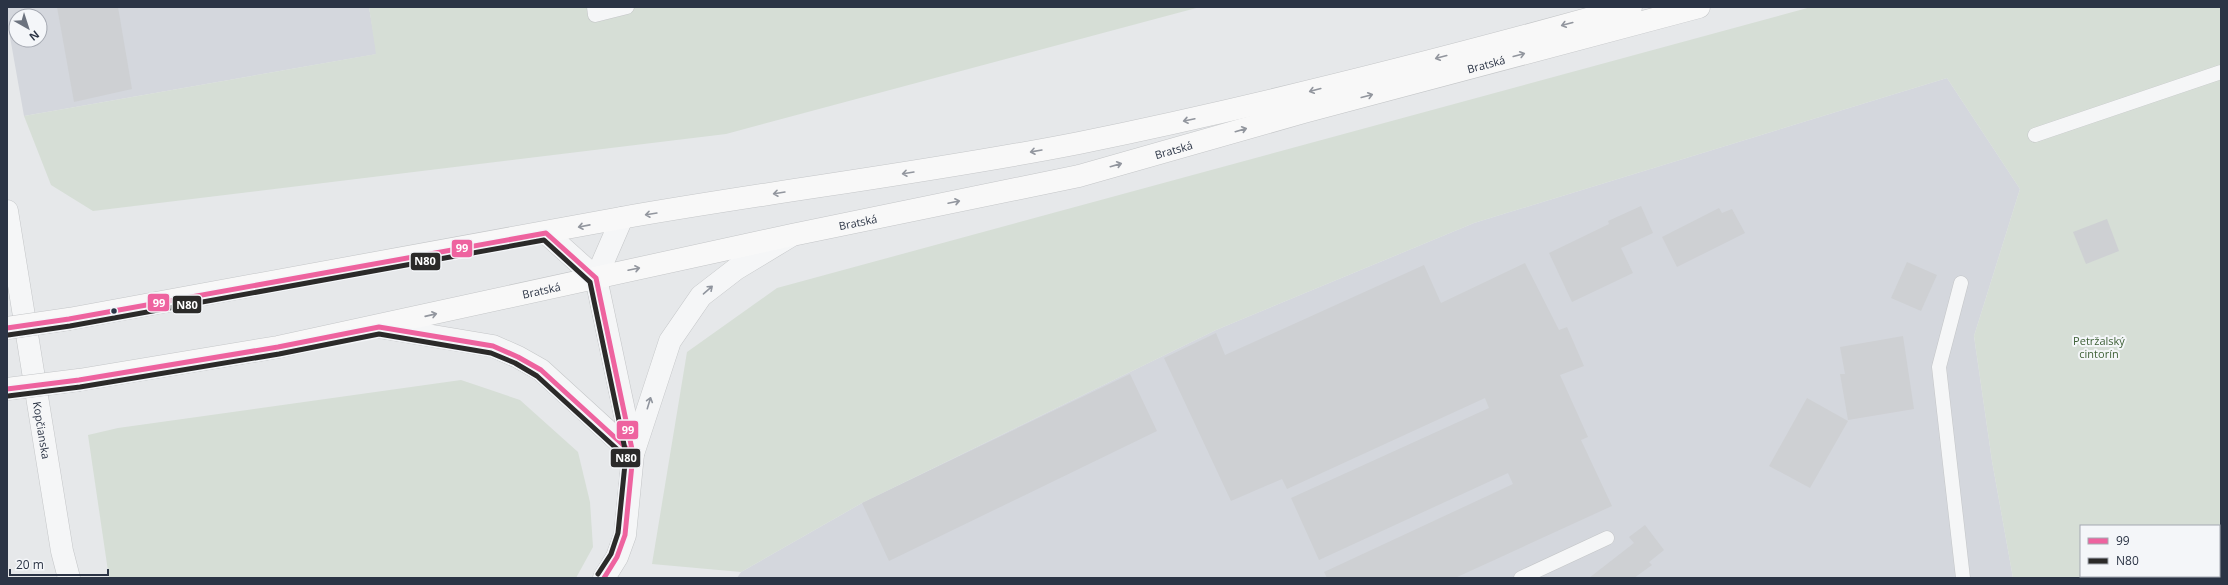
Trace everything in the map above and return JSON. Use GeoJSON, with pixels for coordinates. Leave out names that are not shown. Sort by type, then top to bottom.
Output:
{"type":"FeatureCollection","features":[{"type":"Feature","properties":{"kind":"main road","name":"Bratská"},"geometry":{"type":"LineString","coordinates":[[7,328],[69,319],[622,218],[936,168],[1089,141],[1301,94],[1605,14],[1635,15],[1699,7]]}},
{"type":"Feature","properties":{"kind":"main road","name":"Bratská"},"geometry":{"type":"LineString","coordinates":[[7,389],[79,380],[278,348],[792,235],[1078,176],[1304,112],[1635,15]]}},
{"type":"Feature","properties":{"kind":"street","name":"Kopčianska"},"geometry":{"type":"LineString","coordinates":[[7,211],[62,551],[69,578]]}},
{"type":"Feature","properties":{"kind":"street"},"geometry":{"type":"LineString","coordinates":[[622,218],[596,278],[633,454]]}},
{"type":"Feature","properties":{"kind":"street"},"geometry":{"type":"LineString","coordinates":[[546,233],[596,278]]}},
{"type":"Feature","properties":{"kind":"street"},"geometry":{"type":"LineString","coordinates":[[604,578],[617,557],[625,535],[633,454],[670,341],[692,307],[713,285],[736,268],[792,235]]}},
{"type":"Feature","properties":{"kind":"street"},"geometry":{"type":"LineString","coordinates":[[379,326],[493,346],[523,360],[541,370],[633,454]]}},
{"type":"Feature","properties":{"kind":"lane"},"geometry":{"type":"LineString","coordinates":[[594,7],[595,15],[627,7]]}},
{"type":"Feature","properties":{"kind":"lane"},"geometry":{"type":"LineString","coordinates":[[2034,135],[2221,72]]}},
{"type":"Feature","properties":{"kind":"lane"},"geometry":{"type":"LineString","coordinates":[[1961,283],[1939,367],[1963,578]]}},
{"type":"Feature","properties":{"kind":"lane"},"geometry":{"type":"LineString","coordinates":[[1521,578],[1607,538]]}},
{"type":"Feature","properties":{"kind":"shaded area"},"geometry":{"type":"Polygon","coordinates":[[[7,7],[369,7],[377,54],[24,116],[12,48],[48,48],[48,8],[8,8],[8,26],[7,7]]]}},
{"type":"Feature","properties":{"kind":"shaded area"},"geometry":{"type":"Polygon","coordinates":[[[1947,78],[2020,189],[1974,336],[1992,461],[2013,578],[737,578],[741,572],[862,503],[1216,330],[1474,223],[1947,78]]]}},
{"type":"Feature","properties":{"kind":"green space"},"geometry":{"type":"Polygon","coordinates":[[[369,7],[1200,7],[726,134],[93,211],[51,185],[24,116],[376,54],[369,7]]]}},
{"type":"Feature","properties":{"kind":"green space","name":"Petržalský cintorín"},"geometry":{"type":"Polygon","coordinates":[[[1811,7],[2221,7],[2221,578],[2013,578],[1992,461],[1974,336],[2020,189],[1947,78],[1474,223],[1216,330],[862,503],[741,572],[652,564],[687,352],[777,288],[1811,7]]]}},
{"type":"Feature","properties":{"kind":"green space"},"geometry":{"type":"Polygon","coordinates":[[[461,380],[520,400],[578,452],[590,502],[593,547],[576,578],[109,578],[88,435],[118,428],[461,380]]]}},
{"type":"Feature","properties":{"kind":"building"},"geometry":{"type":"Polygon","coordinates":[[[57,7],[118,7],[132,89],[74,102],[57,7]]]}},
{"type":"Feature","properties":{"kind":"building"},"geometry":{"type":"Polygon","coordinates":[[[1641,206],[1653,233],[1621,248],[1633,273],[1572,302],[1549,253],[1609,224],[1608,221],[1641,206]]]}},
{"type":"Feature","properties":{"kind":"building"},"geometry":{"type":"Polygon","coordinates":[[[1719,208],[1722,213],[1732,209],[1745,233],[1677,267],[1662,237],[1719,208]]]}},
{"type":"Feature","properties":{"kind":"building"},"geometry":{"type":"Polygon","coordinates":[[[2107,219],[2119,251],[2086,264],[2073,232],[2107,219]]]}},
{"type":"Feature","properties":{"kind":"building"},"geometry":{"type":"Polygon","coordinates":[[[1907,262],[1937,275],[1921,311],[1891,298],[1907,262]]]}},
{"type":"Feature","properties":{"kind":"building"},"geometry":{"type":"Polygon","coordinates":[[[1525,263],[1559,330],[1567,327],[1584,366],[1560,375],[1588,437],[1581,440],[1612,506],[1455,578],[1327,578],[1324,572],[1513,484],[1508,473],[1319,560],[1291,498],[1489,408],[1485,398],[1287,489],[1282,479],[1231,501],[1164,358],[1216,333],[1225,355],[1424,265],[1441,303],[1525,263]]]}},
{"type":"Feature","properties":{"kind":"building"},"geometry":{"type":"Polygon","coordinates":[[[1903,336],[1914,409],[1848,420],[1840,374],[1845,374],[1840,347],[1903,336]]]}},
{"type":"Feature","properties":{"kind":"building"},"geometry":{"type":"Polygon","coordinates":[[[1130,374],[1157,431],[889,561],[862,503],[1130,374]]]}},
{"type":"Feature","properties":{"kind":"building"},"geometry":{"type":"Polygon","coordinates":[[[1807,398],[1848,421],[1810,488],[1769,466],[1807,398]]]}},
{"type":"Feature","properties":{"kind":"building"},"geometry":{"type":"Polygon","coordinates":[[[1645,525],[1664,550],[1649,562],[1652,565],[1634,578],[1589,578],[1634,543],[1629,537],[1645,525]]]}},
{"type":"Feature","properties":{"kind":"transit line","name":"99"},"geometry":{"type":"LineString","coordinates":[[7,328],[69,319],[546,233],[596,278],[633,454],[625,535],[617,557],[604,578]]}},
{"type":"Feature","properties":{"kind":"transit line","name":"N80"},"geometry":{"type":"LineString","coordinates":[[8,335],[70,326],[544,240],[590,282],[626,454],[618,533],[611,554],[598,574]]}},
{"type":"Feature","properties":{"kind":"transit line","name":"99"},"geometry":{"type":"LineString","coordinates":[[7,389],[79,380],[278,347],[379,327],[493,346],[518,357],[541,370],[633,454]]}},
{"type":"Feature","properties":{"kind":"transit line","name":"N80"},"geometry":{"type":"LineString","coordinates":[[8,396],[80,387],[279,354],[379,334],[491,353],[515,363],[537,376],[628,459]]}}]}
